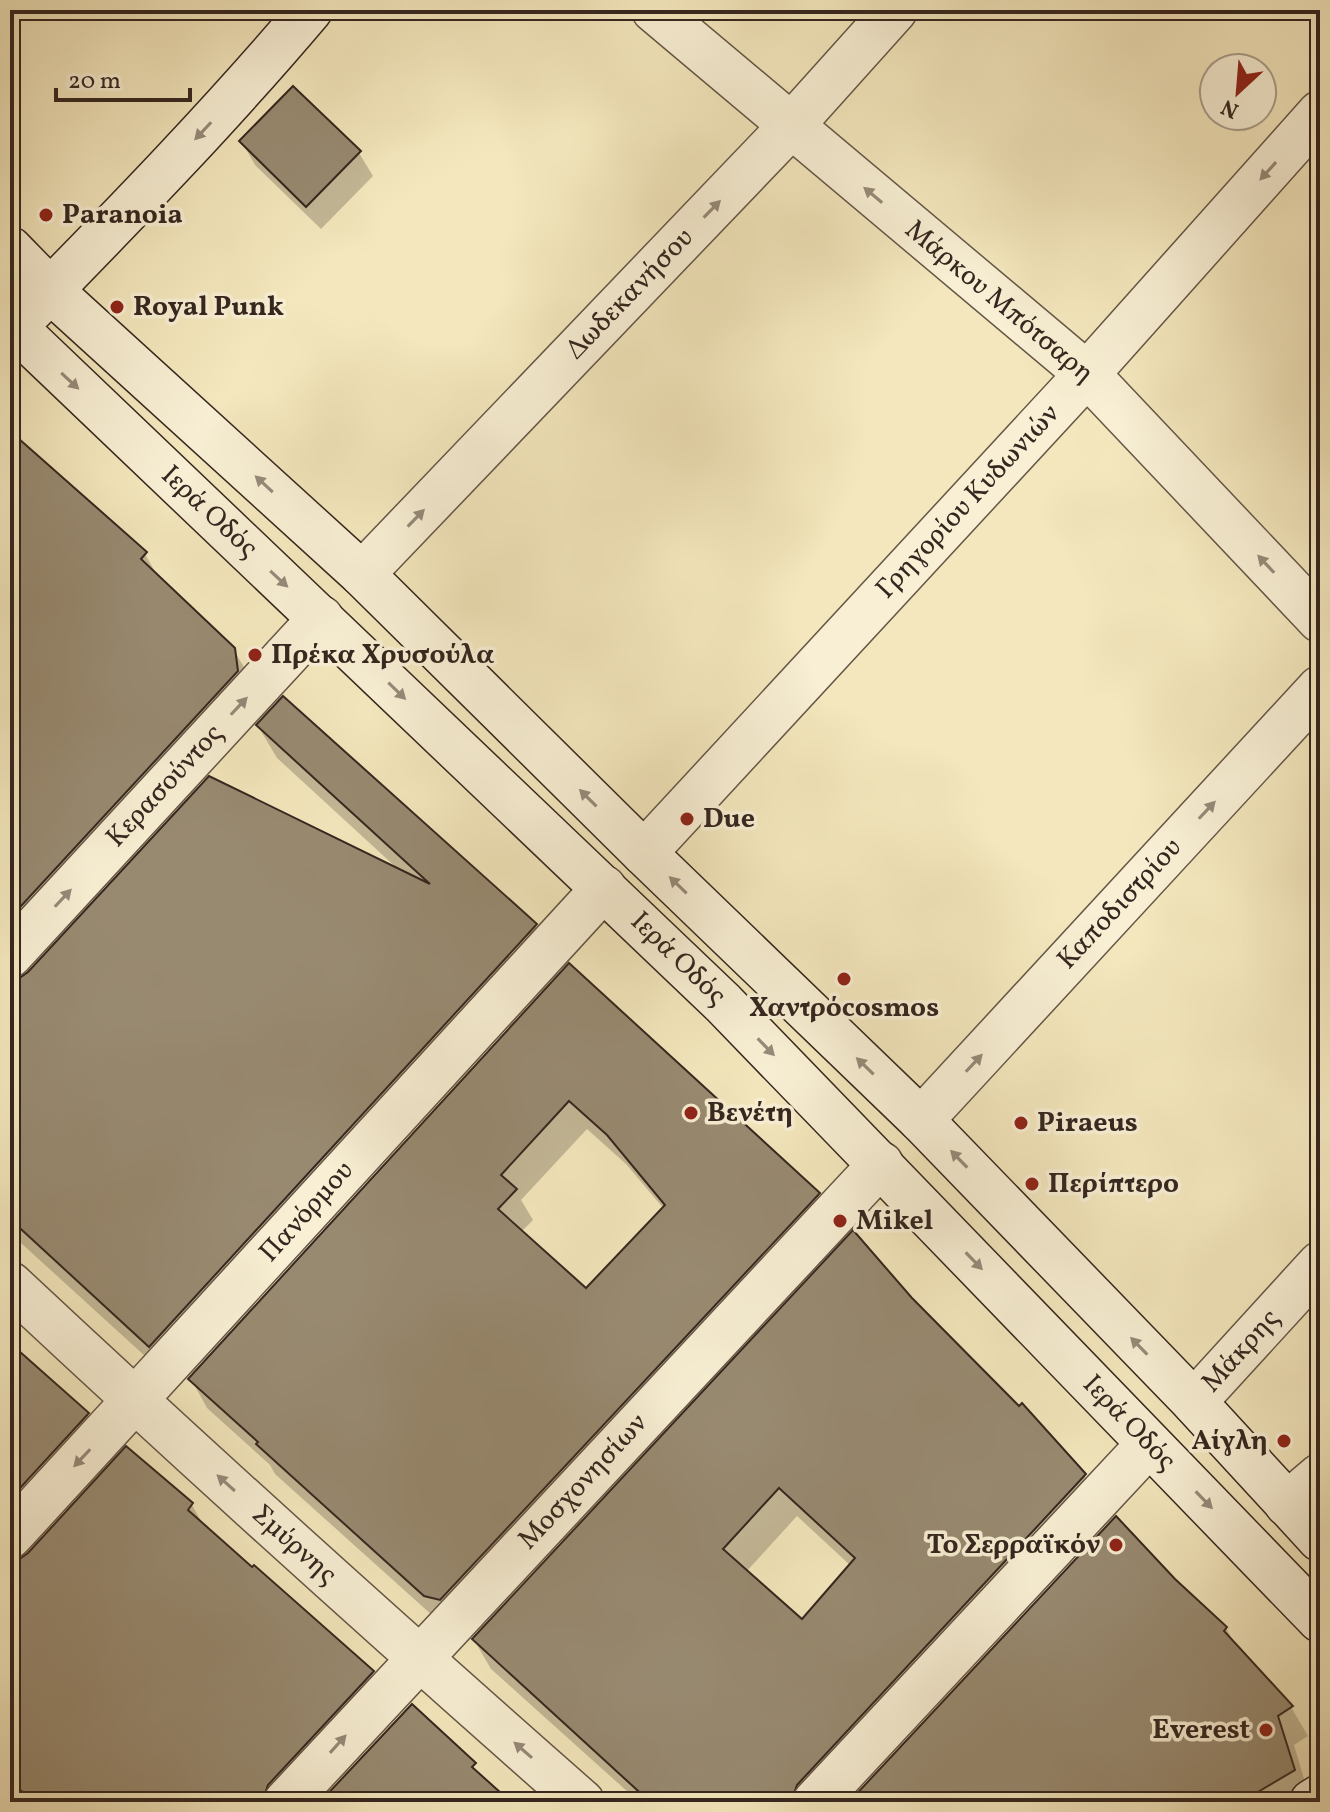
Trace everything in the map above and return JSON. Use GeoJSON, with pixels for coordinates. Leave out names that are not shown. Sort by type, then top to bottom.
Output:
{"type":"FeatureCollection","features":[{"type":"Feature","properties":{"kind":"street"},"geometry":{"type":"LineString","coordinates":[[11,327],[91,251],[257,72],[310,10]]}},
{"type":"Feature","properties":{"kind":"street","name":"Μάρκου Μπότσαρη"},"geometry":{"type":"LineString","coordinates":[[654,10],[1087,374],[1320,620]]}},
{"type":"Feature","properties":{"kind":"street","name":"Δωδεκανήσου"},"geometry":{"type":"LineString","coordinates":[[362,574],[790,127],[895,10]]}},
{"type":"Feature","properties":{"kind":"street","name":"Γρηγορίου Κυδωνιών"},"geometry":{"type":"LineString","coordinates":[[644,853],[1087,374],[1320,113]]}},
{"type":"Feature","properties":{"kind":"street","name":"Ιερά Οδός"},"geometry":{"type":"LineString","coordinates":[[10,249],[50,290],[362,574],[644,853],[921,1120],[1194,1402],[1320,1539]]}},
{"type":"Feature","properties":{"kind":"street","name":"Ιερά Οδός"},"geometry":{"type":"LineString","coordinates":[[11,327],[321,618],[723,1003],[1320,1620]]}},
{"type":"Feature","properties":{"kind":"street","name":"Κερασούντος"},"geometry":{"type":"LineString","coordinates":[[10,955],[321,618]]}},
{"type":"Feature","properties":{"kind":"street","name":"Καποδιστρίου"},"geometry":{"type":"LineString","coordinates":[[921,1120],[1320,688]]}},
{"type":"Feature","properties":{"kind":"street","name":"Πανόρμου"},"geometry":{"type":"LineString","coordinates":[[10,1536],[604,888]]}},
{"type":"Feature","properties":{"kind":"street","name":"Μοσχονησίων"},"geometry":{"type":"LineString","coordinates":[[286,1802],[881,1164]]}},
{"type":"Feature","properties":{"kind":"street","name":"Μάκρης"},"geometry":{"type":"LineString","coordinates":[[1194,1402],[1320,1264]]}},
{"type":"Feature","properties":{"kind":"street","name":"Σμύρνης"},"geometry":{"type":"LineString","coordinates":[[10,1284],[418,1658],[582,1802]]}},
{"type":"Feature","properties":{"kind":"street"},"geometry":{"type":"LineString","coordinates":[[815,1802],[1149,1444]]}},
{"type":"Feature","properties":{"kind":"street"},"geometry":{"type":"LineString","coordinates":[[1287,1504],[1320,1476]]}},
{"type":"Feature","properties":{"kind":"street"},"geometry":{"type":"LineString","coordinates":[[1312,1802],[1320,1797]]}},
{"type":"Feature","properties":{"kind":"building"},"geometry":{"type":"Polygon","coordinates":[[[293,86],[361,151],[306,207],[239,141],[293,86]]]}},
{"type":"Feature","properties":{"kind":"building"},"geometry":{"type":"Polygon","coordinates":[[[10,431],[147,552],[141,559],[235,648],[238,671],[10,918],[10,431]]]}},
{"type":"Feature","properties":{"kind":"building"},"geometry":{"type":"Polygon","coordinates":[[[283,696],[537,924],[149,1347],[10,1219],[10,979],[18,979],[28,972],[209,776],[430,884],[256,725],[283,696]]]}},
{"type":"Feature","properties":{"kind":"building"},"geometry":{"type":"Polygon","coordinates":[[[569,963],[820,1193],[440,1600],[424,1596],[188,1379],[569,963]],[[569,1101],[501,1175],[517,1189],[498,1209],[586,1288],[665,1205],[607,1135],[569,1101]]]}},
{"type":"Feature","properties":{"kind":"building"},"geometry":{"type":"Polygon","coordinates":[[[853,1230],[912,1298],[1019,1406],[1022,1403],[1086,1474],[797,1785],[791,1802],[662,1802],[653,1794],[648,1800],[472,1639],[853,1230]],[[779,1488],[723,1549],[802,1619],[855,1558],[779,1488]]]}},
{"type":"Feature","properties":{"kind":"building"},"geometry":{"type":"Polygon","coordinates":[[[10,1343],[89,1413],[10,1499],[10,1343]]]}},
{"type":"Feature","properties":{"kind":"building"},"geometry":{"type":"Polygon","coordinates":[[[126,1446],[193,1503],[188,1510],[374,1671],[268,1785],[262,1802],[34,1802],[10,1781],[10,1560],[18,1560],[28,1553],[126,1446]]]}},
{"type":"Feature","properties":{"kind":"building"},"geometry":{"type":"Polygon","coordinates":[[[1116,1516],[1175,1579],[1227,1627],[1224,1631],[1293,1706],[1278,1716],[1295,1770],[1241,1802],[849,1802],[1116,1516]]]}},
{"type":"Feature","properties":{"kind":"building"},"geometry":{"type":"Polygon","coordinates":[[[412,1704],[476,1763],[472,1767],[511,1802],[320,1802],[412,1704]]]}},
{"type":"Feature","properties":{"kind":"place","name":"Paranoia"},"geometry":{"type":"Point","coordinates":[46,215]}},
{"type":"Feature","properties":{"kind":"place","name":"Royal Punk"},"geometry":{"type":"Point","coordinates":[117,307]}},
{"type":"Feature","properties":{"kind":"place","name":"Πρέκα Χρυσούλα"},"geometry":{"type":"Point","coordinates":[255,655]}},
{"type":"Feature","properties":{"kind":"place","name":"Due"},"geometry":{"type":"Point","coordinates":[687,819]}},
{"type":"Feature","properties":{"kind":"place","name":"Χαντρόcosmos"},"geometry":{"type":"Point","coordinates":[844,979]}},
{"type":"Feature","properties":{"kind":"place","name":"Βενέτη"},"geometry":{"type":"Point","coordinates":[691,1113]}},
{"type":"Feature","properties":{"kind":"place","name":"Piraeus"},"geometry":{"type":"Point","coordinates":[1021,1123]}},
{"type":"Feature","properties":{"kind":"place","name":"Περίπτερο"},"geometry":{"type":"Point","coordinates":[1032,1184]}},
{"type":"Feature","properties":{"kind":"place","name":"Mikel"},"geometry":{"type":"Point","coordinates":[840,1221]}},
{"type":"Feature","properties":{"kind":"place","name":"Αίγλη"},"geometry":{"type":"Point","coordinates":[1284,1441]}},
{"type":"Feature","properties":{"kind":"place","name":"Το Σερραϊκόν"},"geometry":{"type":"Point","coordinates":[1116,1545]}},
{"type":"Feature","properties":{"kind":"place","name":"Everest"},"geometry":{"type":"Point","coordinates":[1266,1730]}}]}
